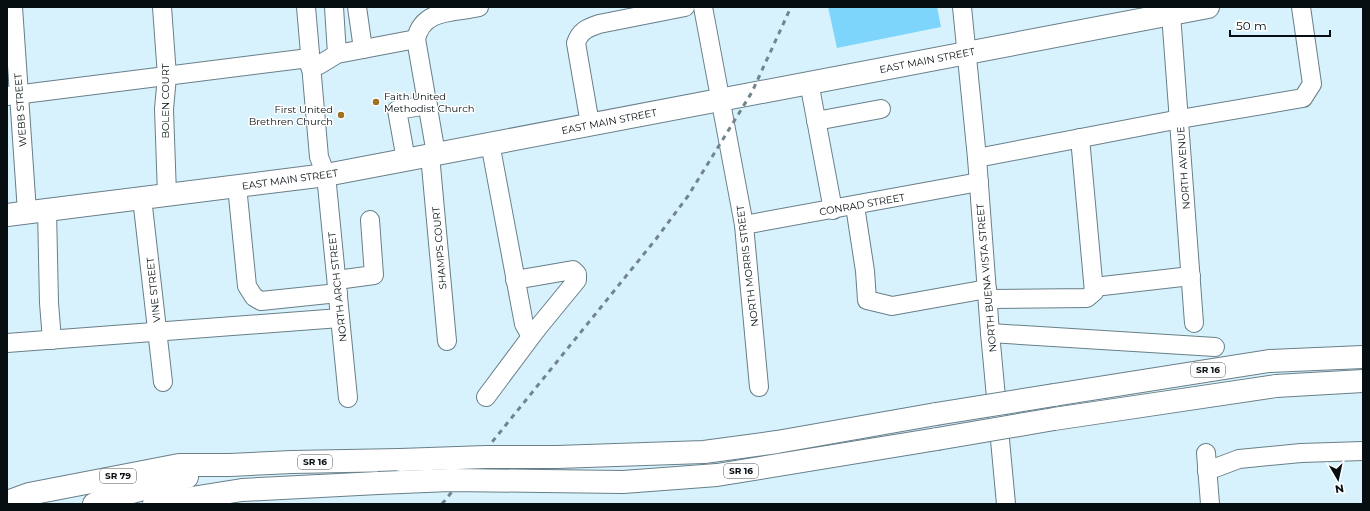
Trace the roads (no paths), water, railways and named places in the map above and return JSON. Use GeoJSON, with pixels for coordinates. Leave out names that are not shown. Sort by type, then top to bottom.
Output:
{"type":"FeatureCollection","features":[{"type":"Feature","properties":{"kind":"main road","name":"EAST MAIN STREET"},"geometry":{"type":"LineString","coordinates":[[27,212],[326,175],[752,92],[1208,7]]}},
{"type":"Feature","properties":{"kind":"main road","name":"SR 16"},"geometry":{"type":"LineString","coordinates":[[94,504],[121,495],[230,465],[292,462],[486,457],[557,457],[704,452],[777,442],[936,414],[1269,361],[1363,357]]}},
{"type":"Feature","properties":{"kind":"main road","name":"SR 16"},"geometry":{"type":"LineString","coordinates":[[154,504],[213,494],[285,487],[450,480],[623,482],[717,475],[1054,419],[1268,387],[1363,381]]}},
{"type":"Feature","properties":{"kind":"main road","name":"SR 79"},"geometry":{"type":"LineString","coordinates":[[7,502],[30,494],[180,464],[230,465]]}},
{"type":"Feature","properties":{"kind":"main road"},"geometry":{"type":"LineString","coordinates":[[230,504],[285,487]]}},
{"type":"Feature","properties":{"kind":"street","name":"WEBB STREET"},"geometry":{"type":"LineString","coordinates":[[13,7],[13,95],[27,212],[49,303],[52,340]]}},
{"type":"Feature","properties":{"kind":"street","name":"BOLEN COURT"},"geometry":{"type":"LineString","coordinates":[[162,7],[167,76],[164,109],[167,195]]}},
{"type":"Feature","properties":{"kind":"street","name":"NORTH ARCH STREET"},"geometry":{"type":"LineString","coordinates":[[306,7],[318,157],[326,175],[348,398]]}},
{"type":"Feature","properties":{"kind":"street"},"geometry":{"type":"LineString","coordinates":[[334,7],[337,54]]}},
{"type":"Feature","properties":{"kind":"street"},"geometry":{"type":"LineString","coordinates":[[357,7],[364,49]]}},
{"type":"Feature","properties":{"kind":"street"},"geometry":{"type":"LineString","coordinates":[[13,95],[167,76],[310,63],[319,65],[337,54],[416,38],[418,29],[429,18],[444,12],[479,7]]}},
{"type":"Feature","properties":{"kind":"street"},"geometry":{"type":"LineString","coordinates":[[590,124],[576,43],[579,35],[585,29],[599,24],[685,7]]}},
{"type":"Feature","properties":{"kind":"street","name":"NORTH MORRIS STREET"},"geometry":{"type":"LineString","coordinates":[[703,7],[744,225],[759,387]]}},
{"type":"Feature","properties":{"kind":"street","name":"NORTH BUENA VISTA STREET"},"geometry":{"type":"LineString","coordinates":[[962,7],[977,158],[990,333],[1006,504]]}},
{"type":"Feature","properties":{"kind":"street"},"geometry":{"type":"LineString","coordinates":[[977,158],[1180,119],[1303,98],[1312,84],[1301,7]]}},
{"type":"Feature","properties":{"kind":"street","name":"NORTH AVENUE"},"geometry":{"type":"LineString","coordinates":[[1171,14],[1194,323]]}},
{"type":"Feature","properties":{"kind":"street","name":"SHAMPS COURT"},"geometry":{"type":"LineString","coordinates":[[416,38],[428,105],[447,341]]}},
{"type":"Feature","properties":{"kind":"street"},"geometry":{"type":"LineString","coordinates":[[808,82],[833,210]]}},
{"type":"Feature","properties":{"kind":"street"},"geometry":{"type":"LineString","coordinates":[[406,160],[397,110],[428,105]]}},
{"type":"Feature","properties":{"kind":"street"},"geometry":{"type":"LineString","coordinates":[[816,121],[881,109]]}},
{"type":"Feature","properties":{"kind":"street"},"geometry":{"type":"LineString","coordinates":[[855,206],[865,271],[867,300],[892,306],[988,294],[1087,298],[1094,292],[1094,287],[1080,138]]}},
{"type":"Feature","properties":{"kind":"street"},"geometry":{"type":"LineString","coordinates":[[490,143],[524,324],[528,330],[536,330]]}},
{"type":"Feature","properties":{"kind":"street","name":"CONRAD STREET"},"geometry":{"type":"LineString","coordinates":[[744,225],[855,206],[979,182]]}},
{"type":"Feature","properties":{"kind":"street"},"geometry":{"type":"LineString","coordinates":[[237,186],[247,286],[254,297],[261,301],[337,286],[374,275],[370,220]]}},
{"type":"Feature","properties":{"kind":"street","name":"VINE STREET"},"geometry":{"type":"LineString","coordinates":[[142,198],[163,382]]}},
{"type":"Feature","properties":{"kind":"street"},"geometry":{"type":"LineString","coordinates":[[486,397],[536,330],[577,280],[577,274],[573,270],[516,280]]}},
{"type":"Feature","properties":{"kind":"street"},"geometry":{"type":"LineString","coordinates":[[1094,287],[1190,276]]}},
{"type":"Feature","properties":{"kind":"street"},"geometry":{"type":"LineString","coordinates":[[7,343],[340,318]]}},
{"type":"Feature","properties":{"kind":"street"},"geometry":{"type":"LineString","coordinates":[[990,333],[1215,347]]}},
{"type":"Feature","properties":{"kind":"street"},"geometry":{"type":"LineString","coordinates":[[1208,471],[1239,458],[1301,453],[1363,451]]}},
{"type":"Feature","properties":{"kind":"street"},"geometry":{"type":"LineString","coordinates":[[1206,453],[1210,504]]}},
{"type":"Feature","properties":{"kind":"railway"},"geometry":{"type":"LineString","coordinates":[[442,504],[656,239],[688,196],[752,92],[791,7]]}},
{"type":"Feature","properties":{"kind":"place","name":"Faith United Methodist Church"},"geometry":{"type":"Point","coordinates":[376,102]}},
{"type":"Feature","properties":{"kind":"place","name":"First United Brethren Church"},"geometry":{"type":"Point","coordinates":[341,115]}}]}
